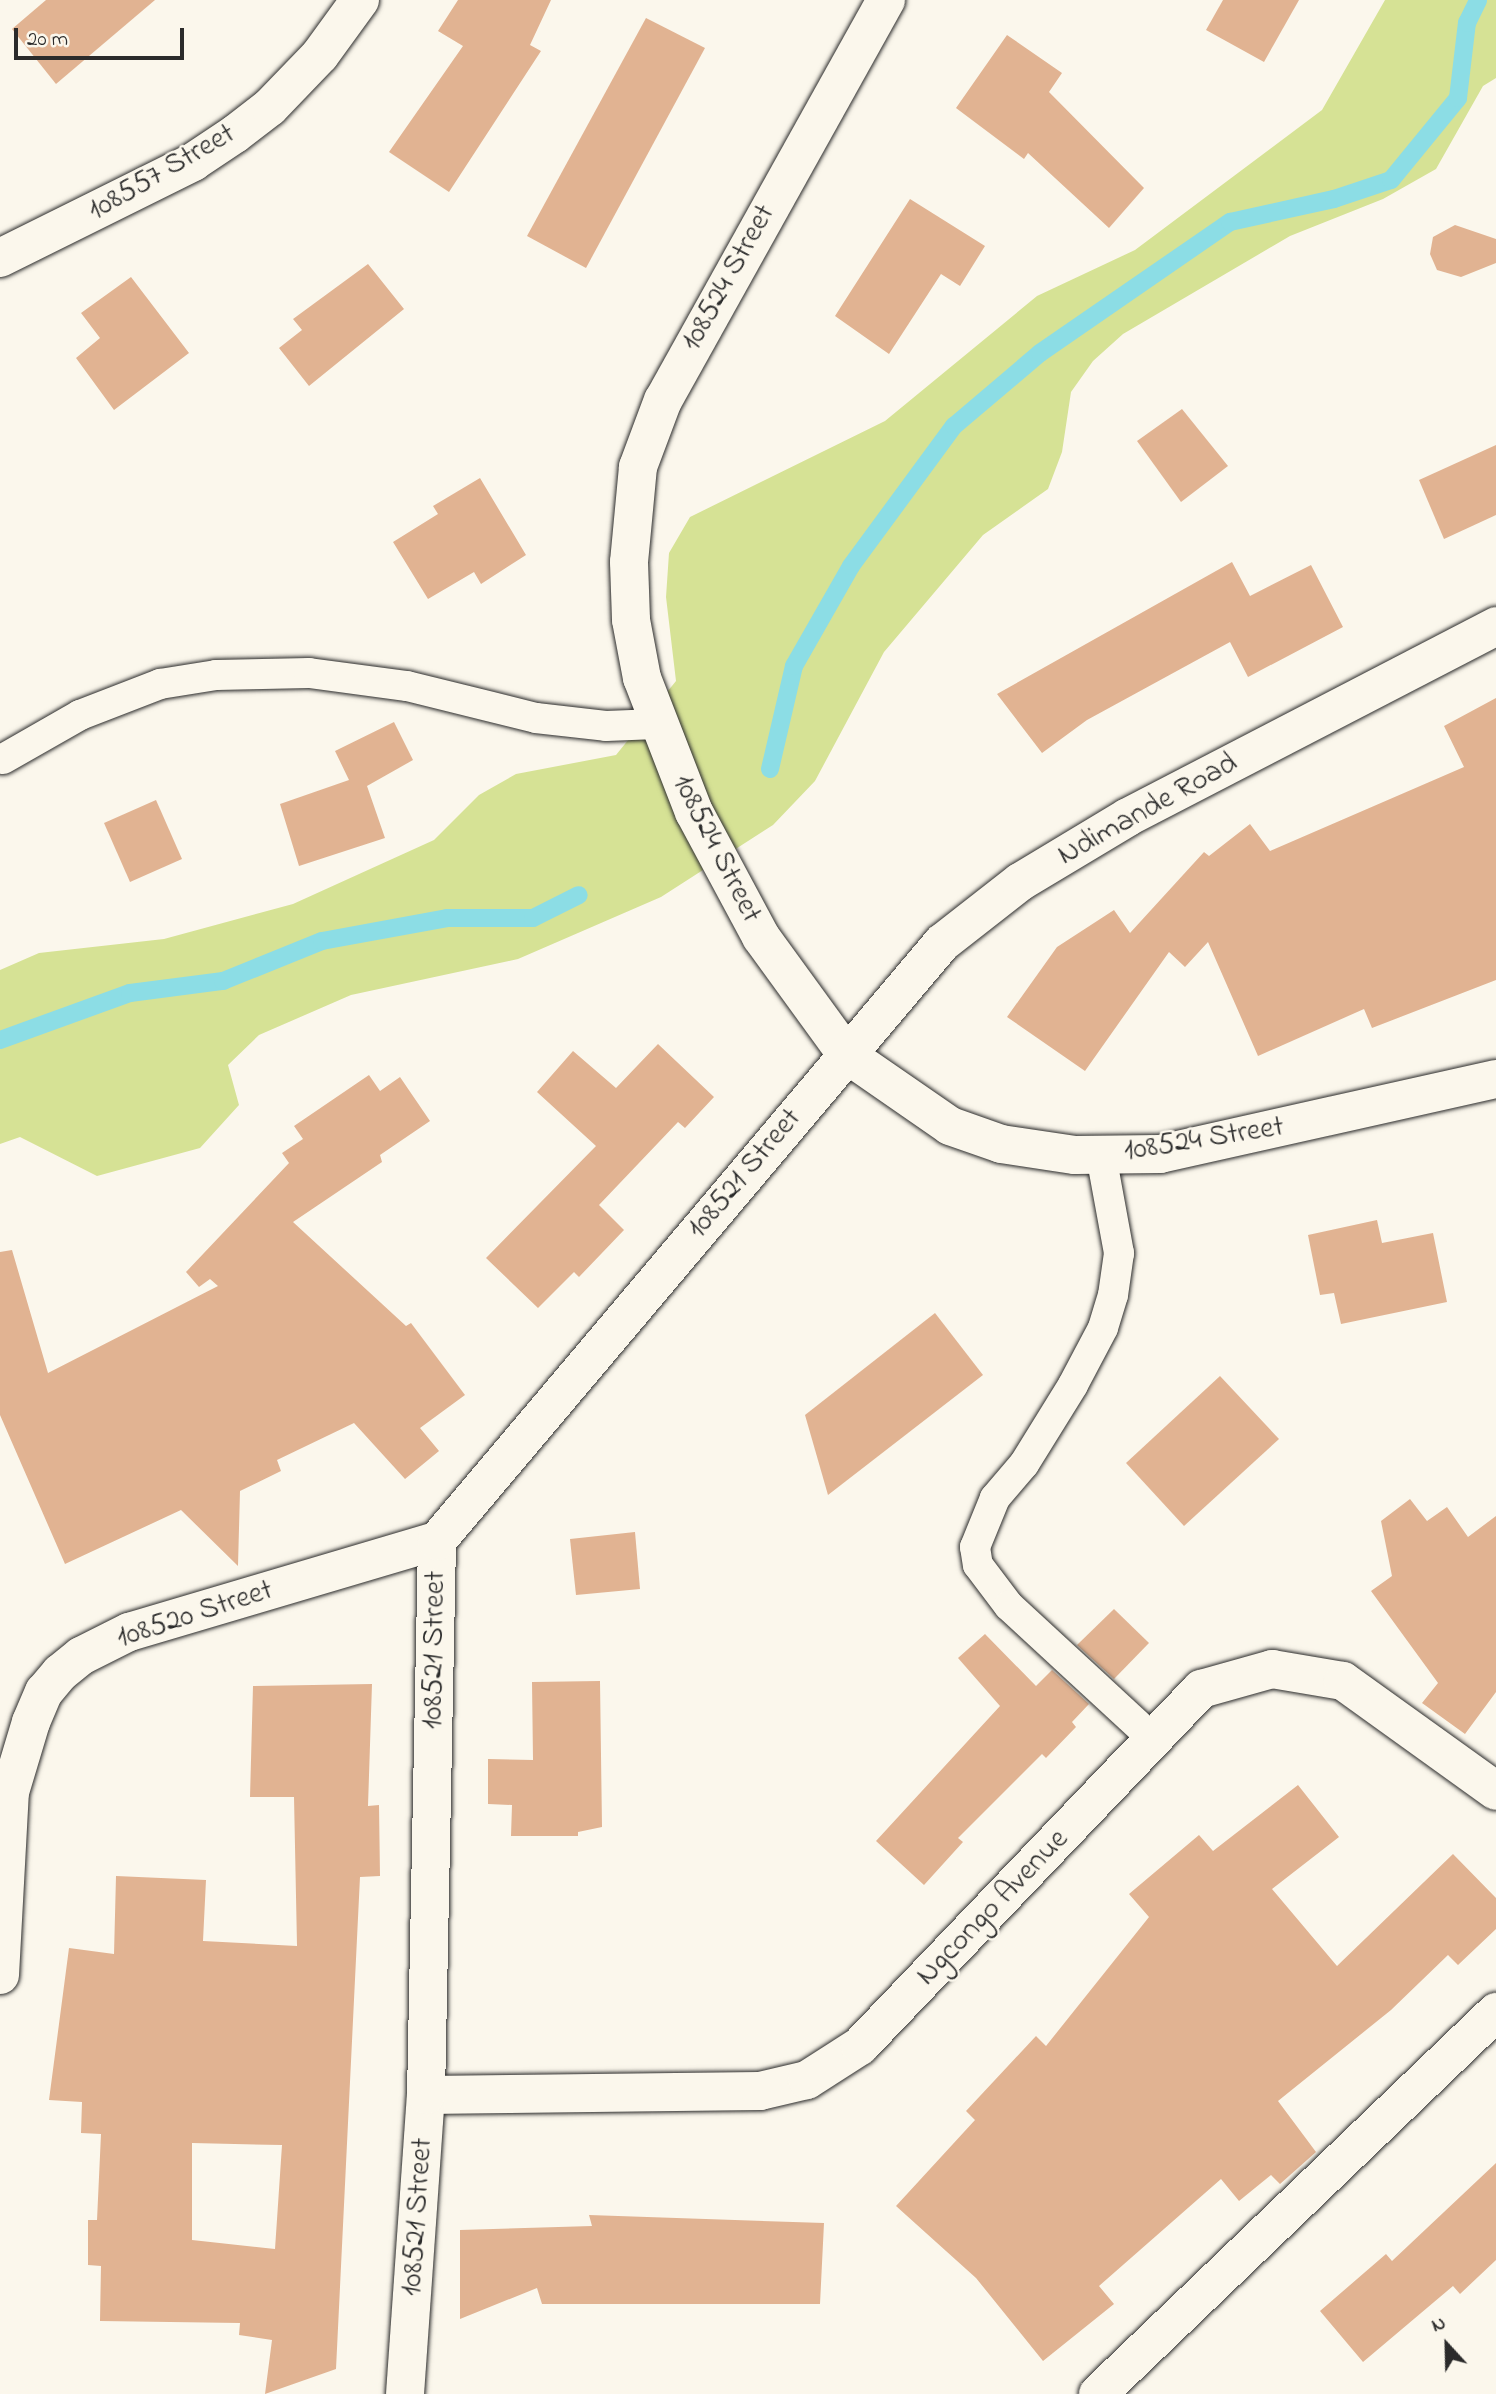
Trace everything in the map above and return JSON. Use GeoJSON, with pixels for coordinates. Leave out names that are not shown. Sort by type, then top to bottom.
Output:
{"type":"FeatureCollection","features":[{"type":"Feature","properties":{"kind":"street","name":"108557 Street"},"geometry":{"type":"LineString","coordinates":[[0,258],[140,190],[235,134],[270,107],[320,55],[360,0]]}},
{"type":"Feature","properties":{"kind":"street","name":"108524 Street"},"geometry":{"type":"LineString","coordinates":[[886,0],[663,400],[638,467],[629,562],[631,620],[657,724],[694,812],[761,937],[846,1054],[950,1126],[1001,1144],[1101,1155],[1160,1154],[1496,1079]]}},
{"type":"Feature","properties":{"kind":"street","name":"Ndimande Road"},"geometry":{"type":"LineString","coordinates":[[846,1054],[942,943],[1020,882],[1128,817],[1496,626]]}},
{"type":"Feature","properties":{"kind":"street","name":"108521 Street"},"geometry":{"type":"LineString","coordinates":[[405,2394],[426,2095],[437,1541],[846,1054]]}},
{"type":"Feature","properties":{"kind":"street","name":"108520 Street"},"geometry":{"type":"LineString","coordinates":[[0,1975],[10,1792],[31,1722],[44,1692],[60,1673],[81,1656],[130,1632],[437,1541]]}},
{"type":"Feature","properties":{"kind":"street","name":"Ngcongo Avenue"},"geometry":{"type":"LineString","coordinates":[[426,2095],[760,2091],[807,2080],[860,2046],[1201,1689],[1272,1669],[1343,1681],[1496,1791]]}},
{"type":"Feature","properties":{"kind":"street"},"geometry":{"type":"LineString","coordinates":[[1098,2394],[1496,2012]]}},
{"type":"Feature","properties":{"kind":"lane"},"geometry":{"type":"LineString","coordinates":[[3,759],[103,706],[160,684],[216,676],[309,673],[407,686],[536,719],[606,726],[657,724]]}},
{"type":"Feature","properties":{"kind":"lane"},"geometry":{"type":"LineString","coordinates":[[1101,1155],[1119,1253],[1113,1295],[1103,1328],[1073,1385],[1024,1464],[995,1498],[975,1547],[978,1564],[1009,1606],[1154,1740]]}},
{"type":"Feature","properties":{"kind":"green space"},"geometry":{"type":"Polygon","coordinates":[[[1385,0],[1496,0],[1496,78],[1483,86],[1436,169],[1383,199],[1290,236],[1123,334],[1093,361],[1071,392],[1062,452],[1048,489],[983,535],[884,652],[815,781],[773,825],[661,897],[518,959],[351,995],[259,1035],[228,1065],[239,1105],[200,1148],[97,1176],[20,1137],[0,1144],[0,970],[39,953],[164,939],[293,904],[434,840],[479,795],[516,774],[616,755],[676,681],[666,597],[669,553],[690,517],[885,421],[1037,296],[1135,250],[1322,110],[1385,0]]]}},
{"type":"Feature","properties":{"kind":"building"},"geometry":{"type":"Polygon","coordinates":[[[46,0],[155,0],[56,84],[12,29],[46,0]]]}},
{"type":"Feature","properties":{"kind":"building"},"geometry":{"type":"Polygon","coordinates":[[[458,0],[551,0],[530,45],[541,51],[449,192],[389,152],[463,46],[438,31],[458,0]]]}},
{"type":"Feature","properties":{"kind":"building"},"geometry":{"type":"Polygon","coordinates":[[[1223,0],[1299,0],[1264,62],[1206,30],[1223,0]]]}},
{"type":"Feature","properties":{"kind":"building"},"geometry":{"type":"Polygon","coordinates":[[[646,18],[705,48],[586,268],[527,236],[646,18]]]}},
{"type":"Feature","properties":{"kind":"building"},"geometry":{"type":"Polygon","coordinates":[[[1007,35],[1062,73],[1049,92],[1144,188],[1109,228],[1028,153],[1024,159],[956,108],[1007,35]]]}},
{"type":"Feature","properties":{"kind":"building"},"geometry":{"type":"Polygon","coordinates":[[[910,199],[985,246],[960,286],[941,274],[889,354],[835,316],[910,199]]]}},
{"type":"Feature","properties":{"kind":"building"},"geometry":{"type":"Polygon","coordinates":[[[1455,225],[1496,239],[1496,263],[1461,277],[1437,270],[1430,254],[1433,237],[1455,225]]]}},
{"type":"Feature","properties":{"kind":"building"},"geometry":{"type":"Polygon","coordinates":[[[368,264],[404,309],[309,386],[279,348],[302,330],[293,319],[368,264]]]}},
{"type":"Feature","properties":{"kind":"building"},"geometry":{"type":"Polygon","coordinates":[[[131,277],[189,353],[114,410],[76,358],[100,338],[81,313],[131,277]]]}},
{"type":"Feature","properties":{"kind":"building"},"geometry":{"type":"Polygon","coordinates":[[[1182,409],[1228,466],[1181,502],[1137,441],[1182,409]]]}},
{"type":"Feature","properties":{"kind":"building"},"geometry":{"type":"Polygon","coordinates":[[[1496,445],[1496,515],[1444,539],[1419,480],[1496,445]]]}},
{"type":"Feature","properties":{"kind":"building"},"geometry":{"type":"Polygon","coordinates":[[[480,478],[526,555],[481,584],[474,572],[428,599],[393,542],[438,514],[433,506],[480,478]]]}},
{"type":"Feature","properties":{"kind":"building"},"geometry":{"type":"Polygon","coordinates":[[[1232,562],[1250,596],[1311,565],[1343,627],[1248,677],[1230,642],[1087,720],[1042,753],[997,694],[1232,562]]]}},
{"type":"Feature","properties":{"kind":"building"},"geometry":{"type":"Polygon","coordinates":[[[1496,698],[1496,980],[1372,1028],[1364,1009],[1258,1056],[1208,942],[1185,967],[1169,952],[1085,1071],[1007,1017],[1057,947],[1114,910],[1130,933],[1204,852],[1209,856],[1250,824],[1270,851],[1464,767],[1444,726],[1496,698]]]}},
{"type":"Feature","properties":{"kind":"building"},"geometry":{"type":"Polygon","coordinates":[[[394,722],[413,760],[367,786],[385,838],[299,866],[280,804],[349,780],[335,751],[394,722]]]}},
{"type":"Feature","properties":{"kind":"building"},"geometry":{"type":"Polygon","coordinates":[[[156,800],[182,859],[130,882],[104,823],[156,800]]]}},
{"type":"Feature","properties":{"kind":"building"},"geometry":{"type":"Polygon","coordinates":[[[658,1044],[714,1097],[685,1128],[678,1122],[599,1205],[624,1230],[579,1277],[574,1272],[538,1308],[486,1258],[596,1146],[537,1092],[573,1051],[616,1088],[658,1044]]]}},
{"type":"Feature","properties":{"kind":"building"},"geometry":{"type":"Polygon","coordinates":[[[369,1075],[380,1091],[400,1077],[430,1121],[380,1155],[382,1162],[293,1222],[406,1326],[411,1323],[465,1395],[420,1428],[439,1451],[405,1479],[354,1423],[277,1460],[281,1471],[240,1491],[238,1566],[181,1510],[65,1564],[0,1415],[0,1252],[12,1250],[48,1373],[218,1286],[210,1279],[199,1287],[186,1272],[289,1163],[282,1153],[303,1139],[294,1126],[369,1075]]]}},
{"type":"Feature","properties":{"kind":"building"},"geometry":{"type":"Polygon","coordinates":[[[1377,1220],[1382,1243],[1433,1233],[1447,1302],[1341,1324],[1334,1293],[1320,1295],[1308,1235],[1377,1220]]]}},
{"type":"Feature","properties":{"kind":"building"},"geometry":{"type":"Polygon","coordinates":[[[935,1313],[983,1375],[828,1495],[805,1415],[935,1313]]]}},
{"type":"Feature","properties":{"kind":"building"},"geometry":{"type":"Polygon","coordinates":[[[1220,1376],[1279,1439],[1184,1526],[1126,1463],[1220,1376]]]}},
{"type":"Feature","properties":{"kind":"building"},"geometry":{"type":"Polygon","coordinates":[[[1410,1499],[1427,1521],[1447,1507],[1468,1537],[1496,1516],[1496,1692],[1465,1734],[1422,1703],[1438,1683],[1371,1591],[1392,1576],[1381,1521],[1410,1499]]]}},
{"type":"Feature","properties":{"kind":"building"},"geometry":{"type":"Polygon","coordinates":[[[635,1532],[640,1589],[576,1595],[570,1539],[635,1532]]]}},
{"type":"Feature","properties":{"kind":"building"},"geometry":{"type":"Polygon","coordinates":[[[1114,1609],[1149,1643],[1114,1679],[1077,1645],[1114,1609]]]}},
{"type":"Feature","properties":{"kind":"building"},"geometry":{"type":"Polygon","coordinates":[[[985,1634],[1036,1686],[1052,1670],[1089,1704],[1072,1722],[1076,1727],[1046,1758],[1042,1754],[958,1838],[963,1842],[924,1885],[876,1841],[1000,1706],[958,1658],[985,1634]]]}},
{"type":"Feature","properties":{"kind":"building"},"geometry":{"type":"Polygon","coordinates":[[[600,1681],[602,1827],[578,1832],[578,1836],[511,1836],[512,1805],[488,1804],[488,1759],[533,1760],[532,1682],[600,1681]]]}},
{"type":"Feature","properties":{"kind":"building"},"geometry":{"type":"Polygon","coordinates":[[[372,1684],[368,1806],[379,1805],[380,1876],[360,1877],[336,2369],[265,2394],[272,2340],[239,2335],[240,2323],[100,2321],[101,2266],[88,2265],[88,2220],[97,2220],[101,2134],[81,2133],[82,2102],[49,2100],[69,1948],[114,1954],[116,1876],[206,1880],[203,1941],[297,1946],[294,1797],[250,1797],[253,1686],[372,1684]],[[192,2143],[192,2240],[275,2249],[282,2145],[192,2143]]]}},
{"type":"Feature","properties":{"kind":"building"},"geometry":{"type":"Polygon","coordinates":[[[1298,1785],[1339,1837],[1272,1889],[1337,1966],[1453,1854],[1496,1898],[1496,1929],[1458,1965],[1448,1955],[1391,2010],[1278,2101],[1316,2152],[1280,2184],[1271,2175],[1239,2201],[1221,2179],[1099,2286],[1114,2304],[1043,2361],[976,2278],[896,2206],[975,2120],[966,2111],[1036,2036],[1046,2046],[1149,1917],[1129,1894],[1199,1835],[1213,1851],[1298,1785]]]}},
{"type":"Feature","properties":{"kind":"building"},"geometry":{"type":"Polygon","coordinates":[[[1496,2163],[1496,2260],[1460,2294],[1453,2286],[1363,2362],[1320,2311],[1386,2254],[1392,2261],[1496,2163]]]}},
{"type":"Feature","properties":{"kind":"building"},"geometry":{"type":"Polygon","coordinates":[[[589,2215],[824,2223],[820,2304],[542,2304],[537,2288],[460,2319],[460,2230],[592,2226],[589,2215]]]}},
{"type":"Feature","properties":{"kind":"waterway"},"geometry":{"type":"LineString","coordinates":[[770,769],[794,666],[851,566],[954,426],[1040,353],[1230,222],[1334,199],[1391,180],[1458,98],[1467,23],[1478,0]]}},
{"type":"Feature","properties":{"kind":"waterway"},"geometry":{"type":"LineString","coordinates":[[0,1040],[130,993],[223,981],[322,941],[447,918],[533,918],[579,895]]}}]}
